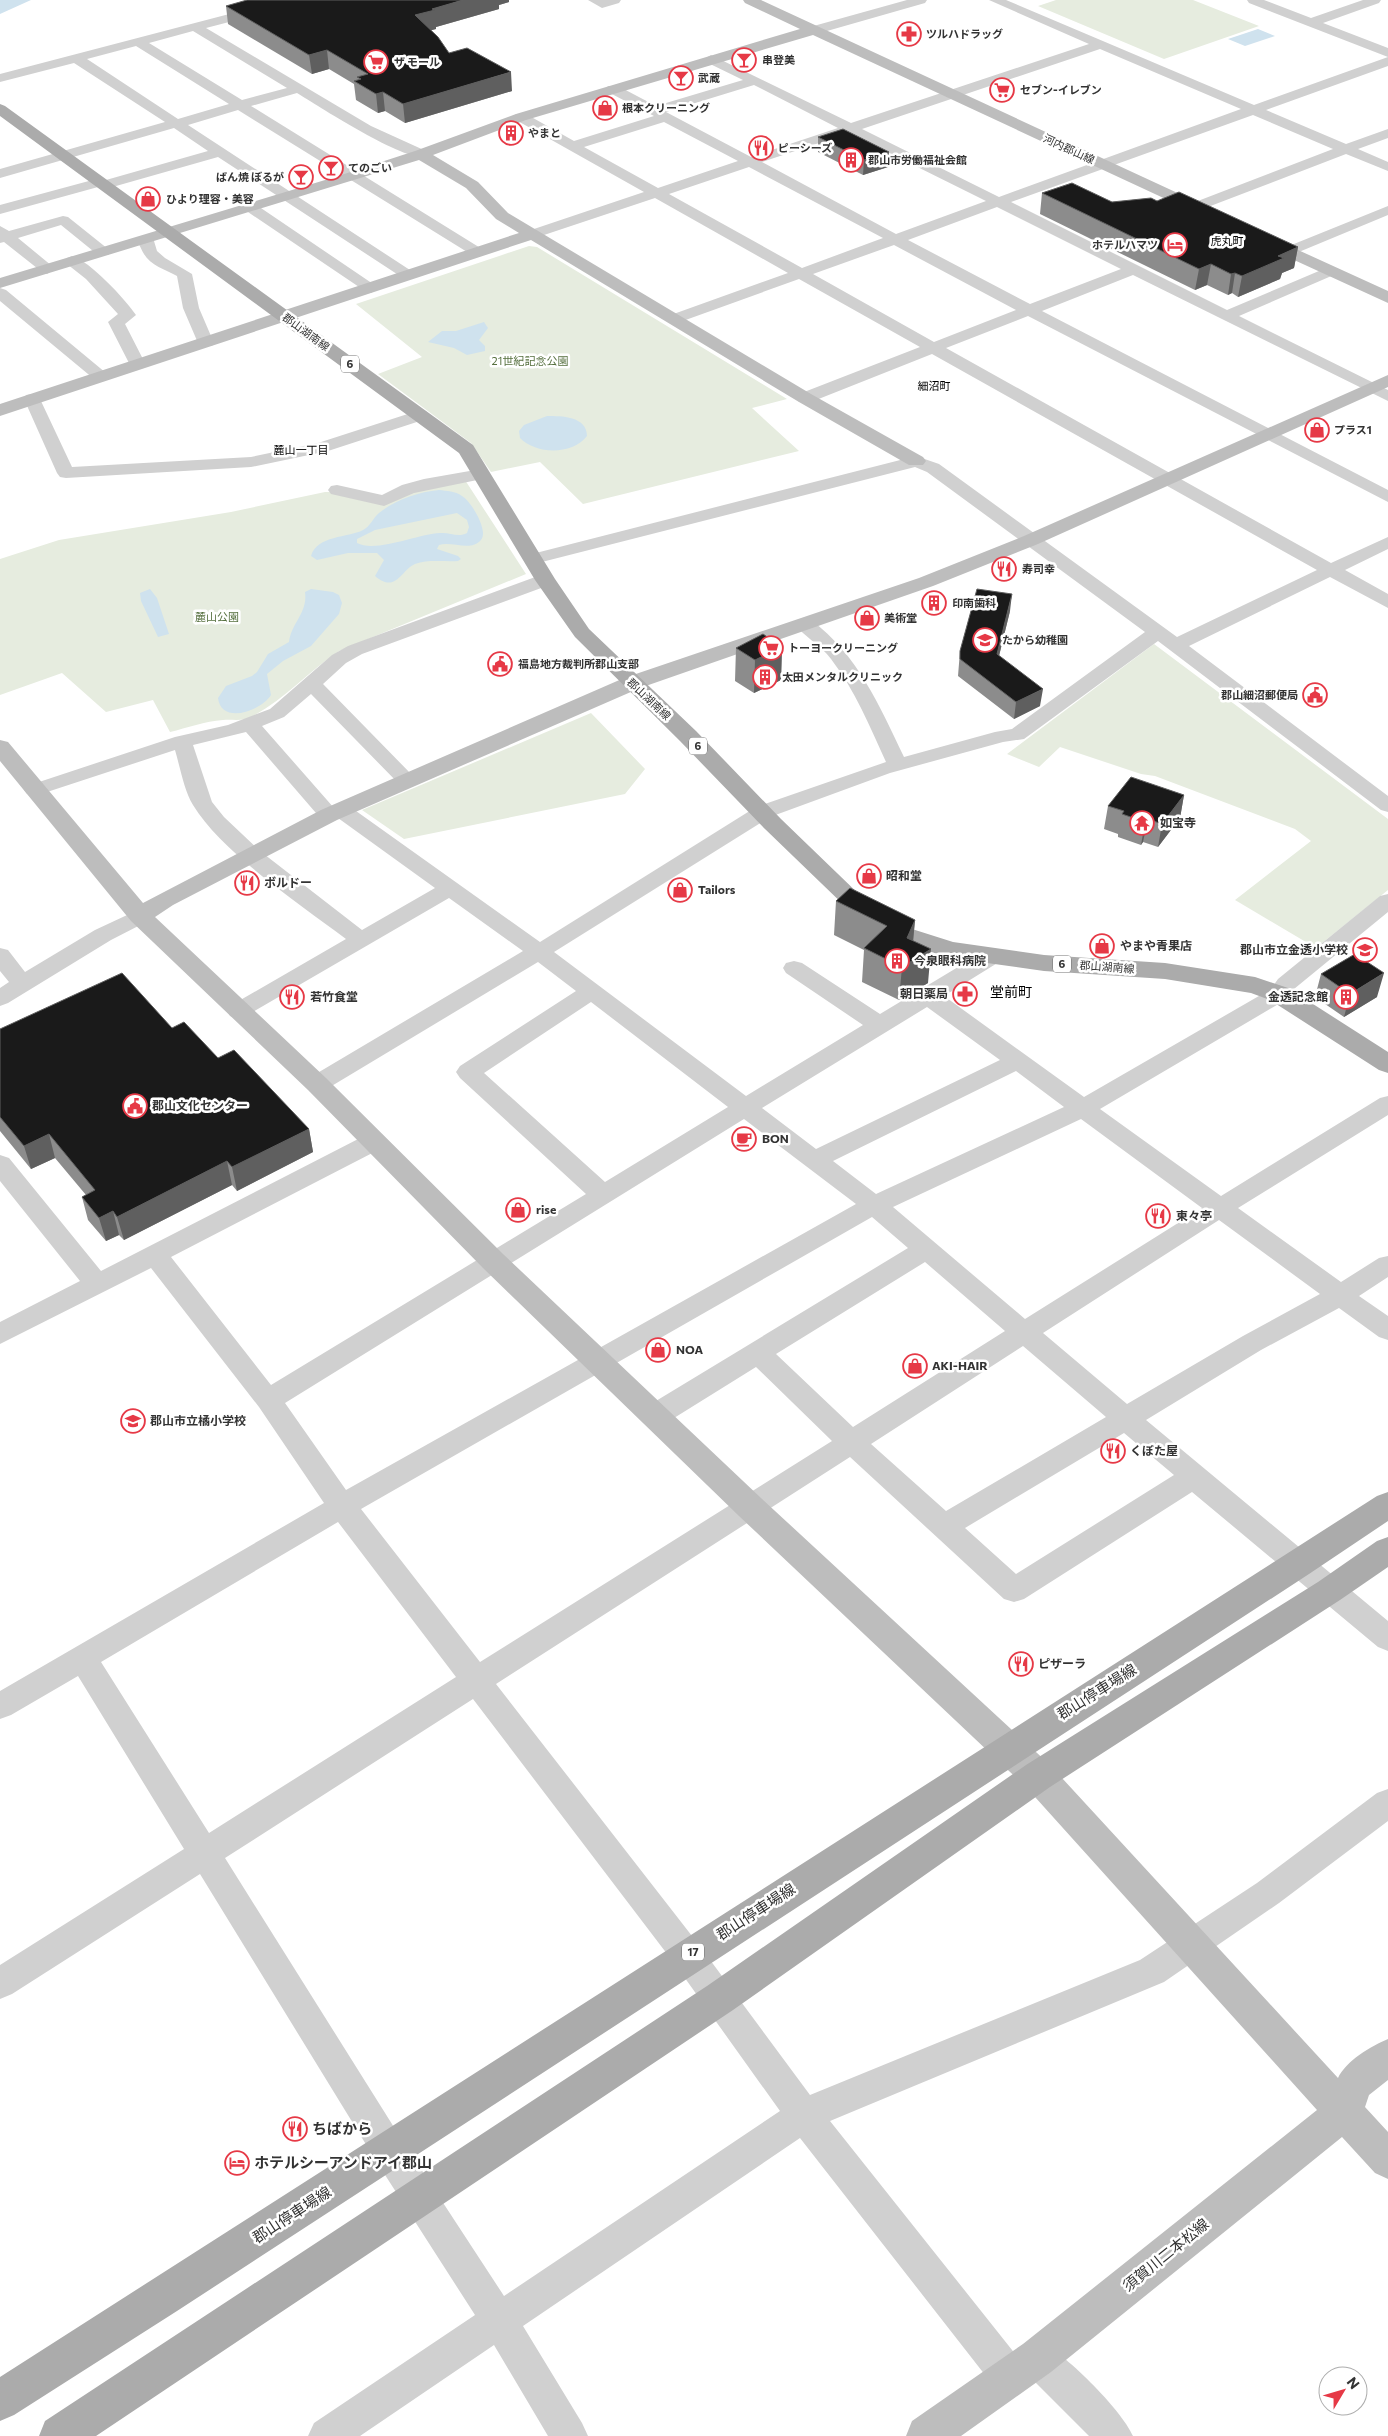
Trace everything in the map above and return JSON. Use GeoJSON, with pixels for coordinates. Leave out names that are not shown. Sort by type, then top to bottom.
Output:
{"type":"FeatureCollection","features":[{"type":"Feature","properties":{"kind":"main road","name":"郡山湖南線"},"geometry":{"type":"LineString","coordinates":[[0,109],[466,449],[545,580],[582,633],[858,906],[879,923],[903,935],[951,950],[1044,964],[1174,972],[1255,985],[1279,994],[1332,1026],[1388,1064]]}},
{"type":"Feature","properties":{"kind":"main road","name":"郡山停車場線"},"geometry":{"type":"LineString","coordinates":[[0,2401],[390,2152],[688,1956],[1298,1565],[1388,1505]]}},
{"type":"Feature","properties":{"kind":"main road"},"geometry":{"type":"LineString","coordinates":[[60,2436],[720,1998],[1038,1776],[1329,1591],[1388,1550]]}},
{"type":"Feature","properties":{"kind":"street"},"geometry":{"type":"LineString","coordinates":[[0,78],[298,0]]}},
{"type":"Feature","properties":{"kind":"street"},"geometry":{"type":"LineString","coordinates":[[594,0],[602,4],[615,0]]}},
{"type":"Feature","properties":{"kind":"street","name":"河内郡山線"},"geometry":{"type":"LineString","coordinates":[[750,0],[1221,219]]}},
{"type":"Feature","properties":{"kind":"street"},"geometry":{"type":"LineString","coordinates":[[0,284],[353,176],[421,154],[521,117],[711,59],[921,0]]}},
{"type":"Feature","properties":{"kind":"street"},"geometry":{"type":"LineString","coordinates":[[995,0],[1388,167]]}},
{"type":"Feature","properties":{"kind":"street"},"geometry":{"type":"LineString","coordinates":[[1254,0],[1388,54]]}},
{"type":"Feature","properties":{"kind":"street"},"geometry":{"type":"LineString","coordinates":[[1310,22],[1375,0]]}},
{"type":"Feature","properties":{"kind":"street"},"geometry":{"type":"LineString","coordinates":[[195,27],[366,129],[421,154],[472,185],[502,216],[805,398],[916,461],[933,468],[1176,645],[1388,806]]}},
{"type":"Feature","properties":{"kind":"street"},"geometry":{"type":"LineString","coordinates":[[138,42],[477,252]]}},
{"type":"Feature","properties":{"kind":"street"},"geometry":{"type":"LineString","coordinates":[[0,410],[1100,45]]}},
{"type":"Feature","properties":{"kind":"street"},"geometry":{"type":"LineString","coordinates":[[76,58],[408,275]]}},
{"type":"Feature","properties":{"kind":"street"},"geometry":{"type":"LineString","coordinates":[[711,59],[997,202],[1382,388]]}},
{"type":"Feature","properties":{"kind":"street"},"geometry":{"type":"LineString","coordinates":[[674,319],[1388,61]]}},
{"type":"Feature","properties":{"kind":"street"},"geometry":{"type":"LineString","coordinates":[[572,146],[754,81]]}},
{"type":"Feature","properties":{"kind":"street"},"geometry":{"type":"LineString","coordinates":[[0,174],[297,89]]}},
{"type":"Feature","properties":{"kind":"street"},"geometry":{"type":"LineString","coordinates":[[613,89],[1029,310],[1388,497]]}},
{"type":"Feature","properties":{"kind":"street"},"geometry":{"type":"LineString","coordinates":[[521,117],[1388,602]]}},
{"type":"Feature","properties":{"kind":"street"},"geometry":{"type":"LineString","coordinates":[[1195,207],[1388,134]]}},
{"type":"Feature","properties":{"kind":"street"},"geometry":{"type":"LineString","coordinates":[[0,210],[220,152]]}},
{"type":"Feature","properties":{"kind":"street"},"geometry":{"type":"LineString","coordinates":[[250,207],[371,288]]}},
{"type":"Feature","properties":{"kind":"street"},"geometry":{"type":"LineString","coordinates":[[1289,251],[1388,210]]}},
{"type":"Feature","properties":{"kind":"street"},"geometry":{"type":"LineString","coordinates":[[2,235],[63,220],[103,252]]}},
{"type":"Feature","properties":{"kind":"street"},"geometry":{"type":"LineString","coordinates":[[1246,231],[1386,295]]}},
{"type":"Feature","properties":{"kind":"street"},"geometry":{"type":"LineString","coordinates":[[2,235],[46,269]]}},
{"type":"Feature","properties":{"kind":"street"},"geometry":{"type":"LineString","coordinates":[[144,240],[149,244],[150,252],[155,258],[184,274],[191,308],[206,343]]}},
{"type":"Feature","properties":{"kind":"street"},"geometry":{"type":"LineString","coordinates":[[72,261],[91,276],[128,315],[116,322],[138,365]]}},
{"type":"Feature","properties":{"kind":"street"},"geometry":{"type":"LineString","coordinates":[[805,398],[1134,269]]}},
{"type":"Feature","properties":{"kind":"street"},"geometry":{"type":"LineString","coordinates":[[1228,315],[1330,271]]}},
{"type":"Feature","properties":{"kind":"street"},"geometry":{"type":"LineString","coordinates":[[0,293],[100,376]]}},
{"type":"Feature","properties":{"kind":"street"},"geometry":{"type":"LineString","coordinates":[[0,998],[165,900],[336,813],[407,781],[632,683],[926,582],[1031,540],[1266,434],[1382,388]]}},
{"type":"Feature","properties":{"kind":"street"},"geometry":{"type":"LineString","coordinates":[[32,399],[66,473],[251,462],[322,448],[420,415]]}},
{"type":"Feature","properties":{"kind":"street"},"geometry":{"type":"LineString","coordinates":[[534,560],[916,461]]}},
{"type":"Feature","properties":{"kind":"street"},"geometry":{"type":"LineString","coordinates":[[337,490],[384,501],[408,489],[481,474]]}},
{"type":"Feature","properties":{"kind":"street"},"geometry":{"type":"LineString","coordinates":[[1176,645],[1388,542]]}},
{"type":"Feature","properties":{"kind":"street"},"geometry":{"type":"LineString","coordinates":[[34,790],[182,741],[234,730],[249,724],[276,712],[339,659],[356,650],[545,580]]}},
{"type":"Feature","properties":{"kind":"street"},"geometry":{"type":"LineString","coordinates":[[804,624],[826,640],[844,660],[898,765]]}},
{"type":"Feature","properties":{"kind":"street"},"geometry":{"type":"LineString","coordinates":[[316,1084],[539,952],[763,812],[898,765],[1002,736],[1017,735],[1157,632]]}},
{"type":"Feature","properties":{"kind":"street"},"geometry":{"type":"LineString","coordinates":[[310,683],[407,781]]}},
{"type":"Feature","properties":{"kind":"street"},"geometry":{"type":"LineString","coordinates":[[249,724],[336,813],[451,888],[539,952],[874,1205],[1196,1476],[1298,1565],[1388,1638]]}},
{"type":"Feature","properties":{"kind":"street"},"geometry":{"type":"LineString","coordinates":[[182,741],[202,803],[217,822],[252,856],[361,940]]}},
{"type":"Feature","properties":{"kind":"street"},"geometry":{"type":"LineString","coordinates":[[0,747],[140,916],[316,1084],[493,1261],[750,1507],[1038,1776],[1388,2160]]}},
{"type":"Feature","properties":{"kind":"street"},"geometry":{"type":"LineString","coordinates":[[238,1011],[451,888]]}},
{"type":"Feature","properties":{"kind":"street"},"geometry":{"type":"LineString","coordinates":[[0,1706],[342,1506],[874,1205],[1083,1108],[1279,994],[1286,984],[1388,901]]}},
{"type":"Feature","properties":{"kind":"street"},"geometry":{"type":"LineString","coordinates":[[0,955],[22,984]]}},
{"type":"Feature","properties":{"kind":"street"},"geometry":{"type":"LineString","coordinates":[[268,1400],[991,956]]}},
{"type":"Feature","properties":{"kind":"street"},"geometry":{"type":"LineString","coordinates":[[794,968],[880,1025]]}},
{"type":"Feature","properties":{"kind":"street"},"geometry":{"type":"LineString","coordinates":[[592,991],[468,1072],[603,1195]]}},
{"type":"Feature","properties":{"kind":"street"},"geometry":{"type":"LineString","coordinates":[[928,996],[1388,1330]]}},
{"type":"Feature","properties":{"kind":"street"},"geometry":{"type":"LineString","coordinates":[[815,1160],[1017,1061]]}},
{"type":"Feature","properties":{"kind":"street"},"geometry":{"type":"LineString","coordinates":[[0,1983],[1220,1208],[1388,1104]]}},
{"type":"Feature","properties":{"kind":"street"},"geometry":{"type":"LineString","coordinates":[[0,1334],[154,1253],[373,1142]]}},
{"type":"Feature","properties":{"kind":"street"},"geometry":{"type":"LineString","coordinates":[[0,1164],[97,1284]]}},
{"type":"Feature","properties":{"kind":"street"},"geometry":{"type":"LineString","coordinates":[[656,1416],[927,1249]]}},
{"type":"Feature","properties":{"kind":"street"},"geometry":{"type":"LineString","coordinates":[[154,1253],[268,1400],[342,1506],[720,1998],[804,2115],[1023,2367],[1088,2407],[1114,2436]]}},
{"type":"Feature","properties":{"kind":"street"},"geometry":{"type":"LineString","coordinates":[[944,1526],[1252,1343],[1340,1295],[1388,1265]]}},
{"type":"Feature","properties":{"kind":"street"},"geometry":{"type":"LineString","coordinates":[[758,1353],[851,1442],[1014,1590],[1196,1476]]}},
{"type":"Feature","properties":{"kind":"street"},"geometry":{"type":"LineString","coordinates":[[83,1658],[390,2152],[500,2322],[569,2436]]}},
{"type":"Feature","properties":{"kind":"street"},"geometry":{"type":"LineString","coordinates":[[327,2436],[500,2322],[804,2115],[1152,1971],[1268,1893],[1388,1803]]}},
{"type":"Feature","properties":{"kind":"street","name":"須賀川二本松線"},"geometry":{"type":"LineString","coordinates":[[927,2436],[1023,2367],[1345,2111],[1356,2083],[1388,2058]]}},
{"type":"Feature","properties":{"kind":"green space"},"geometry":{"type":"Polygon","coordinates":[[[1056,0],[1193,0],[1259,26],[1164,59],[1038,6],[1056,0]]]}},
{"type":"Feature","properties":{"kind":"green space","name":"21世紀記念公園"},"geometry":{"type":"Polygon","coordinates":[[[529,246],[537,247],[787,399],[752,408],[799,451],[583,504],[540,462],[491,472],[471,443],[378,374],[422,357],[356,304],[529,246]]]}},
{"type":"Feature","properties":{"kind":"green space","name":"麓山公園"},"geometry":{"type":"Polygon","coordinates":[[[465,480],[526,574],[339,651],[276,701],[249,718],[210,722],[170,732],[153,700],[106,712],[62,673],[0,695],[0,559],[59,540],[231,512],[325,492],[387,503],[412,491],[465,480]]]}},
{"type":"Feature","properties":{"kind":"green space"},"geometry":{"type":"Polygon","coordinates":[[[1154,644],[1388,819],[1388,890],[1316,948],[1235,900],[1311,841],[1295,829],[1155,776],[1141,774],[1060,747],[1039,767],[1007,754],[1154,644]]]}},
{"type":"Feature","properties":{"kind":"green space"},"geometry":{"type":"Polygon","coordinates":[[[591,713],[645,769],[625,794],[404,839],[362,810],[591,713]]]}},
{"type":"Feature","properties":{"kind":"water"},"geometry":{"type":"Polygon","coordinates":[[[0,0],[31,0],[0,14],[0,0]]]}},
{"type":"Feature","properties":{"kind":"water"},"geometry":{"type":"Polygon","coordinates":[[[1258,29],[1275,36],[1245,46],[1228,39],[1258,29]]]}},
{"type":"Feature","properties":{"kind":"water"},"geometry":{"type":"Polygon","coordinates":[[[484,322],[488,328],[479,340],[485,346],[485,351],[467,355],[454,348],[428,342],[442,331],[456,331],[484,322]]]}},
{"type":"Feature","properties":{"kind":"water"},"geometry":{"type":"Polygon","coordinates":[[[547,416],[566,417],[578,421],[586,429],[587,436],[573,447],[554,451],[536,448],[520,438],[519,431],[524,425],[547,416]]]}},
{"type":"Feature","properties":{"kind":"water"},"geometry":{"type":"Polygon","coordinates":[[[431,491],[448,491],[462,496],[470,504],[481,523],[483,536],[477,543],[467,546],[439,545],[437,549],[458,556],[461,559],[458,561],[420,562],[410,567],[398,579],[388,583],[375,576],[384,560],[377,553],[348,553],[317,560],[311,556],[314,549],[326,541],[365,529],[379,513],[392,504],[407,497],[431,491]],[[457,513],[375,530],[357,539],[357,543],[375,546],[431,534],[464,534],[467,533],[469,527],[467,520],[457,513]]]}},
{"type":"Feature","properties":{"kind":"water"},"geometry":{"type":"Polygon","coordinates":[[[150,589],[157,598],[169,634],[158,637],[141,601],[140,593],[150,589]]]}},
{"type":"Feature","properties":{"kind":"water"},"geometry":{"type":"Polygon","coordinates":[[[311,589],[333,592],[339,595],[342,603],[339,614],[311,646],[283,661],[267,674],[271,695],[266,701],[242,713],[226,711],[221,706],[218,698],[226,686],[252,676],[257,672],[268,654],[289,642],[290,635],[304,606],[305,592],[311,589]]]}},
{"type":"Feature","properties":{"kind":"building","name":"ザ モール"},"geometry":{"type":"Polygon","coordinates":[[[247,0],[463,0],[415,15],[438,37],[449,53],[467,48],[511,72],[403,104],[383,92],[376,94],[354,81],[361,79],[357,77],[368,74],[327,50],[309,55],[226,6],[247,0]]]}},
{"type":"Feature","properties":{"kind":"building"},"geometry":{"type":"Polygon","coordinates":[[[843,129],[889,152],[864,160],[818,137],[843,129]]]}},
{"type":"Feature","properties":{"kind":"building"},"geometry":{"type":"Polygon","coordinates":[[[1072,183],[1112,202],[1151,198],[1157,201],[1179,192],[1298,247],[1278,256],[1284,258],[1242,276],[1235,273],[1231,274],[1211,264],[1199,269],[1042,193],[1072,183]]]}},
{"type":"Feature","properties":{"kind":"building","name":"たから幼稚園"},"geometry":{"type":"Polygon","coordinates":[[[977,589],[1012,594],[997,654],[1043,689],[1016,702],[960,659],[960,651],[977,589]]]}},
{"type":"Feature","properties":{"kind":"building"},"geometry":{"type":"Polygon","coordinates":[[[763,634],[782,647],[755,660],[736,648],[763,634]]]}},
{"type":"Feature","properties":{"kind":"building"},"geometry":{"type":"Polygon","coordinates":[[[1131,777],[1184,795],[1162,824],[1148,819],[1145,822],[1122,814],[1124,811],[1108,806],[1131,777]]]}},
{"type":"Feature","properties":{"kind":"building"},"geometry":{"type":"Polygon","coordinates":[[[850,888],[915,920],[907,938],[931,949],[902,967],[864,948],[887,926],[836,901],[850,888]]]}},
{"type":"Feature","properties":{"kind":"building"},"geometry":{"type":"Polygon","coordinates":[[[1355,954],[1384,973],[1350,994],[1321,974],[1355,954]]]}},
{"type":"Feature","properties":{"kind":"building","name":"郡山文化センター"},"geometry":{"type":"Polygon","coordinates":[[[122,973],[172,1028],[184,1022],[218,1058],[234,1050],[309,1129],[232,1167],[227,1161],[117,1217],[113,1211],[99,1218],[82,1197],[95,1190],[49,1134],[24,1146],[0,1117],[0,1029],[122,973]]]}},
{"type":"Feature","properties":{"kind":"place","name":"ツルハドラッグ"},"geometry":{"type":"Point","coordinates":[909,34]}},
{"type":"Feature","properties":{"kind":"place","name":"串登美"},"geometry":{"type":"Point","coordinates":[744,60]}},
{"type":"Feature","properties":{"kind":"place","name":"ザ モール"},"geometry":{"type":"Point","coordinates":[376,62]}},
{"type":"Feature","properties":{"kind":"place","name":"武蔵"},"geometry":{"type":"Point","coordinates":[681,78]}},
{"type":"Feature","properties":{"kind":"place","name":"セブン-イレブン"},"geometry":{"type":"Point","coordinates":[1002,90]}},
{"type":"Feature","properties":{"kind":"place","name":"根本クリーニング"},"geometry":{"type":"Point","coordinates":[605,108]}},
{"type":"Feature","properties":{"kind":"place","name":"やまと"},"geometry":{"type":"Point","coordinates":[511,133]}},
{"type":"Feature","properties":{"kind":"place","name":"ピーシーズ"},"geometry":{"type":"Point","coordinates":[761,148]}},
{"type":"Feature","properties":{"kind":"place","name":"郡山市労働福祉会館"},"geometry":{"type":"Point","coordinates":[851,160]}},
{"type":"Feature","properties":{"kind":"place","name":"てのごい"},"geometry":{"type":"Point","coordinates":[331,168]}},
{"type":"Feature","properties":{"kind":"place","name":"ばん焼 ぼるが"},"geometry":{"type":"Point","coordinates":[301,177]}},
{"type":"Feature","properties":{"kind":"place","name":"ひより理容・美容"},"geometry":{"type":"Point","coordinates":[148,199]}},
{"type":"Feature","properties":{"kind":"place","name":"ホテルハマツ"},"geometry":{"type":"Point","coordinates":[1175,245]}},
{"type":"Feature","properties":{"kind":"place","name":"プラス1"},"geometry":{"type":"Point","coordinates":[1317,430]}},
{"type":"Feature","properties":{"kind":"place","name":"寿司幸"},"geometry":{"type":"Point","coordinates":[1004,569]}},
{"type":"Feature","properties":{"kind":"place","name":"印南歯科"},"geometry":{"type":"Point","coordinates":[934,603]}},
{"type":"Feature","properties":{"kind":"place","name":"美術堂"},"geometry":{"type":"Point","coordinates":[867,618]}},
{"type":"Feature","properties":{"kind":"place","name":"たから幼稚園"},"geometry":{"type":"Point","coordinates":[985,640]}},
{"type":"Feature","properties":{"kind":"place","name":"トーヨークリーニング"},"geometry":{"type":"Point","coordinates":[771,648]}},
{"type":"Feature","properties":{"kind":"place","name":"福島地方裁判所郡山支部"},"geometry":{"type":"Point","coordinates":[500,664]}},
{"type":"Feature","properties":{"kind":"place","name":"太田メンタルクリニック"},"geometry":{"type":"Point","coordinates":[765,677]}},
{"type":"Feature","properties":{"kind":"place","name":"郡山細沼郵便局"},"geometry":{"type":"Point","coordinates":[1315,695]}},
{"type":"Feature","properties":{"kind":"place","name":"如宝寺"},"geometry":{"type":"Point","coordinates":[1142,823]}},
{"type":"Feature","properties":{"kind":"place","name":"昭和堂"},"geometry":{"type":"Point","coordinates":[869,876]}},
{"type":"Feature","properties":{"kind":"place","name":"ボルドー"},"geometry":{"type":"Point","coordinates":[247,883]}},
{"type":"Feature","properties":{"kind":"place","name":"Tailors"},"geometry":{"type":"Point","coordinates":[680,890]}},
{"type":"Feature","properties":{"kind":"place","name":"やまや青果店"},"geometry":{"type":"Point","coordinates":[1102,946]}},
{"type":"Feature","properties":{"kind":"place","name":"郡山市立金透小学校"},"geometry":{"type":"Point","coordinates":[1365,950]}},
{"type":"Feature","properties":{"kind":"place","name":"今泉眼科病院"},"geometry":{"type":"Point","coordinates":[897,961]}},
{"type":"Feature","properties":{"kind":"place","name":"朝日薬局"},"geometry":{"type":"Point","coordinates":[965,994]}},
{"type":"Feature","properties":{"kind":"place","name":"若竹食堂"},"geometry":{"type":"Point","coordinates":[292,997]}},
{"type":"Feature","properties":{"kind":"place","name":"金透記念館"},"geometry":{"type":"Point","coordinates":[1346,997]}},
{"type":"Feature","properties":{"kind":"place","name":"郡山文化センター"},"geometry":{"type":"Point","coordinates":[135,1106]}},
{"type":"Feature","properties":{"kind":"place","name":"BON"},"geometry":{"type":"Point","coordinates":[744,1139]}},
{"type":"Feature","properties":{"kind":"place","name":"rise"},"geometry":{"type":"Point","coordinates":[518,1210]}},
{"type":"Feature","properties":{"kind":"place","name":"東々亭"},"geometry":{"type":"Point","coordinates":[1158,1216]}},
{"type":"Feature","properties":{"kind":"place","name":"NOA"},"geometry":{"type":"Point","coordinates":[658,1350]}},
{"type":"Feature","properties":{"kind":"place","name":"AKI-HAIR"},"geometry":{"type":"Point","coordinates":[915,1366]}},
{"type":"Feature","properties":{"kind":"place","name":"郡山市立橘小学校"},"geometry":{"type":"Point","coordinates":[133,1421]}},
{"type":"Feature","properties":{"kind":"place","name":"くぼた屋"},"geometry":{"type":"Point","coordinates":[1113,1451]}},
{"type":"Feature","properties":{"kind":"place","name":"ピザーラ"},"geometry":{"type":"Point","coordinates":[1021,1664]}},
{"type":"Feature","properties":{"kind":"place","name":"ちばから"},"geometry":{"type":"Point","coordinates":[295,2129]}},
{"type":"Feature","properties":{"kind":"place","name":"ホテルシーアンドアイ郡山"},"geometry":{"type":"Point","coordinates":[237,2163]}},
{"type":"Feature","properties":{"kind":"district","name":"虎丸町"},"geometry":{"type":"Point","coordinates":[1227,241]}},
{"type":"Feature","properties":{"kind":"district","name":"細沼町"},"geometry":{"type":"Point","coordinates":[934,386]}},
{"type":"Feature","properties":{"kind":"district","name":"麓山一丁目"},"geometry":{"type":"Point","coordinates":[301,450]}},
{"type":"Feature","properties":{"kind":"district","name":"堂前町"},"geometry":{"type":"Point","coordinates":[1011,992]}}]}
